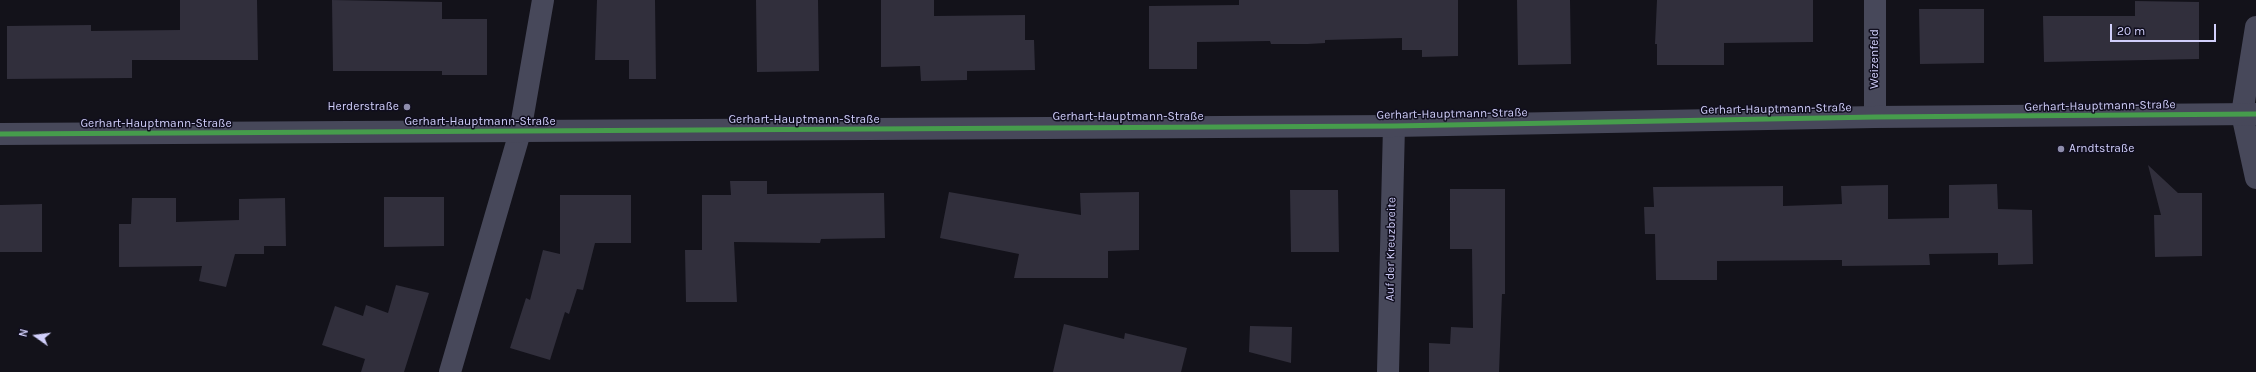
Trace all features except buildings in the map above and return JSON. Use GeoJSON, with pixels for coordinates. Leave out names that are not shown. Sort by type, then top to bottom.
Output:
{"type":"FeatureCollection","features":[{"type":"Feature","properties":{"kind":"street"},"geometry":{"type":"LineString","coordinates":[[450,372],[520,132],[543,0]]}},
{"type":"Feature","properties":{"kind":"street","name":"Weizenfeld"},"geometry":{"type":"LineString","coordinates":[[1875,0],[1875,117]]}},
{"type":"Feature","properties":{"kind":"street"},"geometry":{"type":"LineString","coordinates":[[2256,27],[2249,114],[2256,178]]}},
{"type":"Feature","properties":{"kind":"street","name":"Gerhart-Hauptmann-Straße"},"geometry":{"type":"LineString","coordinates":[[0,134],[1394,126],[1875,117],[2249,114]]}},
{"type":"Feature","properties":{"kind":"street","name":"Auf der Kreuzbreite"},"geometry":{"type":"LineString","coordinates":[[1388,372],[1394,126]]}},
{"type":"Feature","properties":{"kind":"cycle path"},"geometry":{"type":"LineString","coordinates":[[0,134],[1394,126],[1875,117],[2256,114]]}},
{"type":"Feature","properties":{"kind":"place","name":"Herderstraße"},"geometry":{"type":"Point","coordinates":[407,107]}},
{"type":"Feature","properties":{"kind":"place","name":"Arndtstraße"},"geometry":{"type":"Point","coordinates":[2061,149]}}]}
